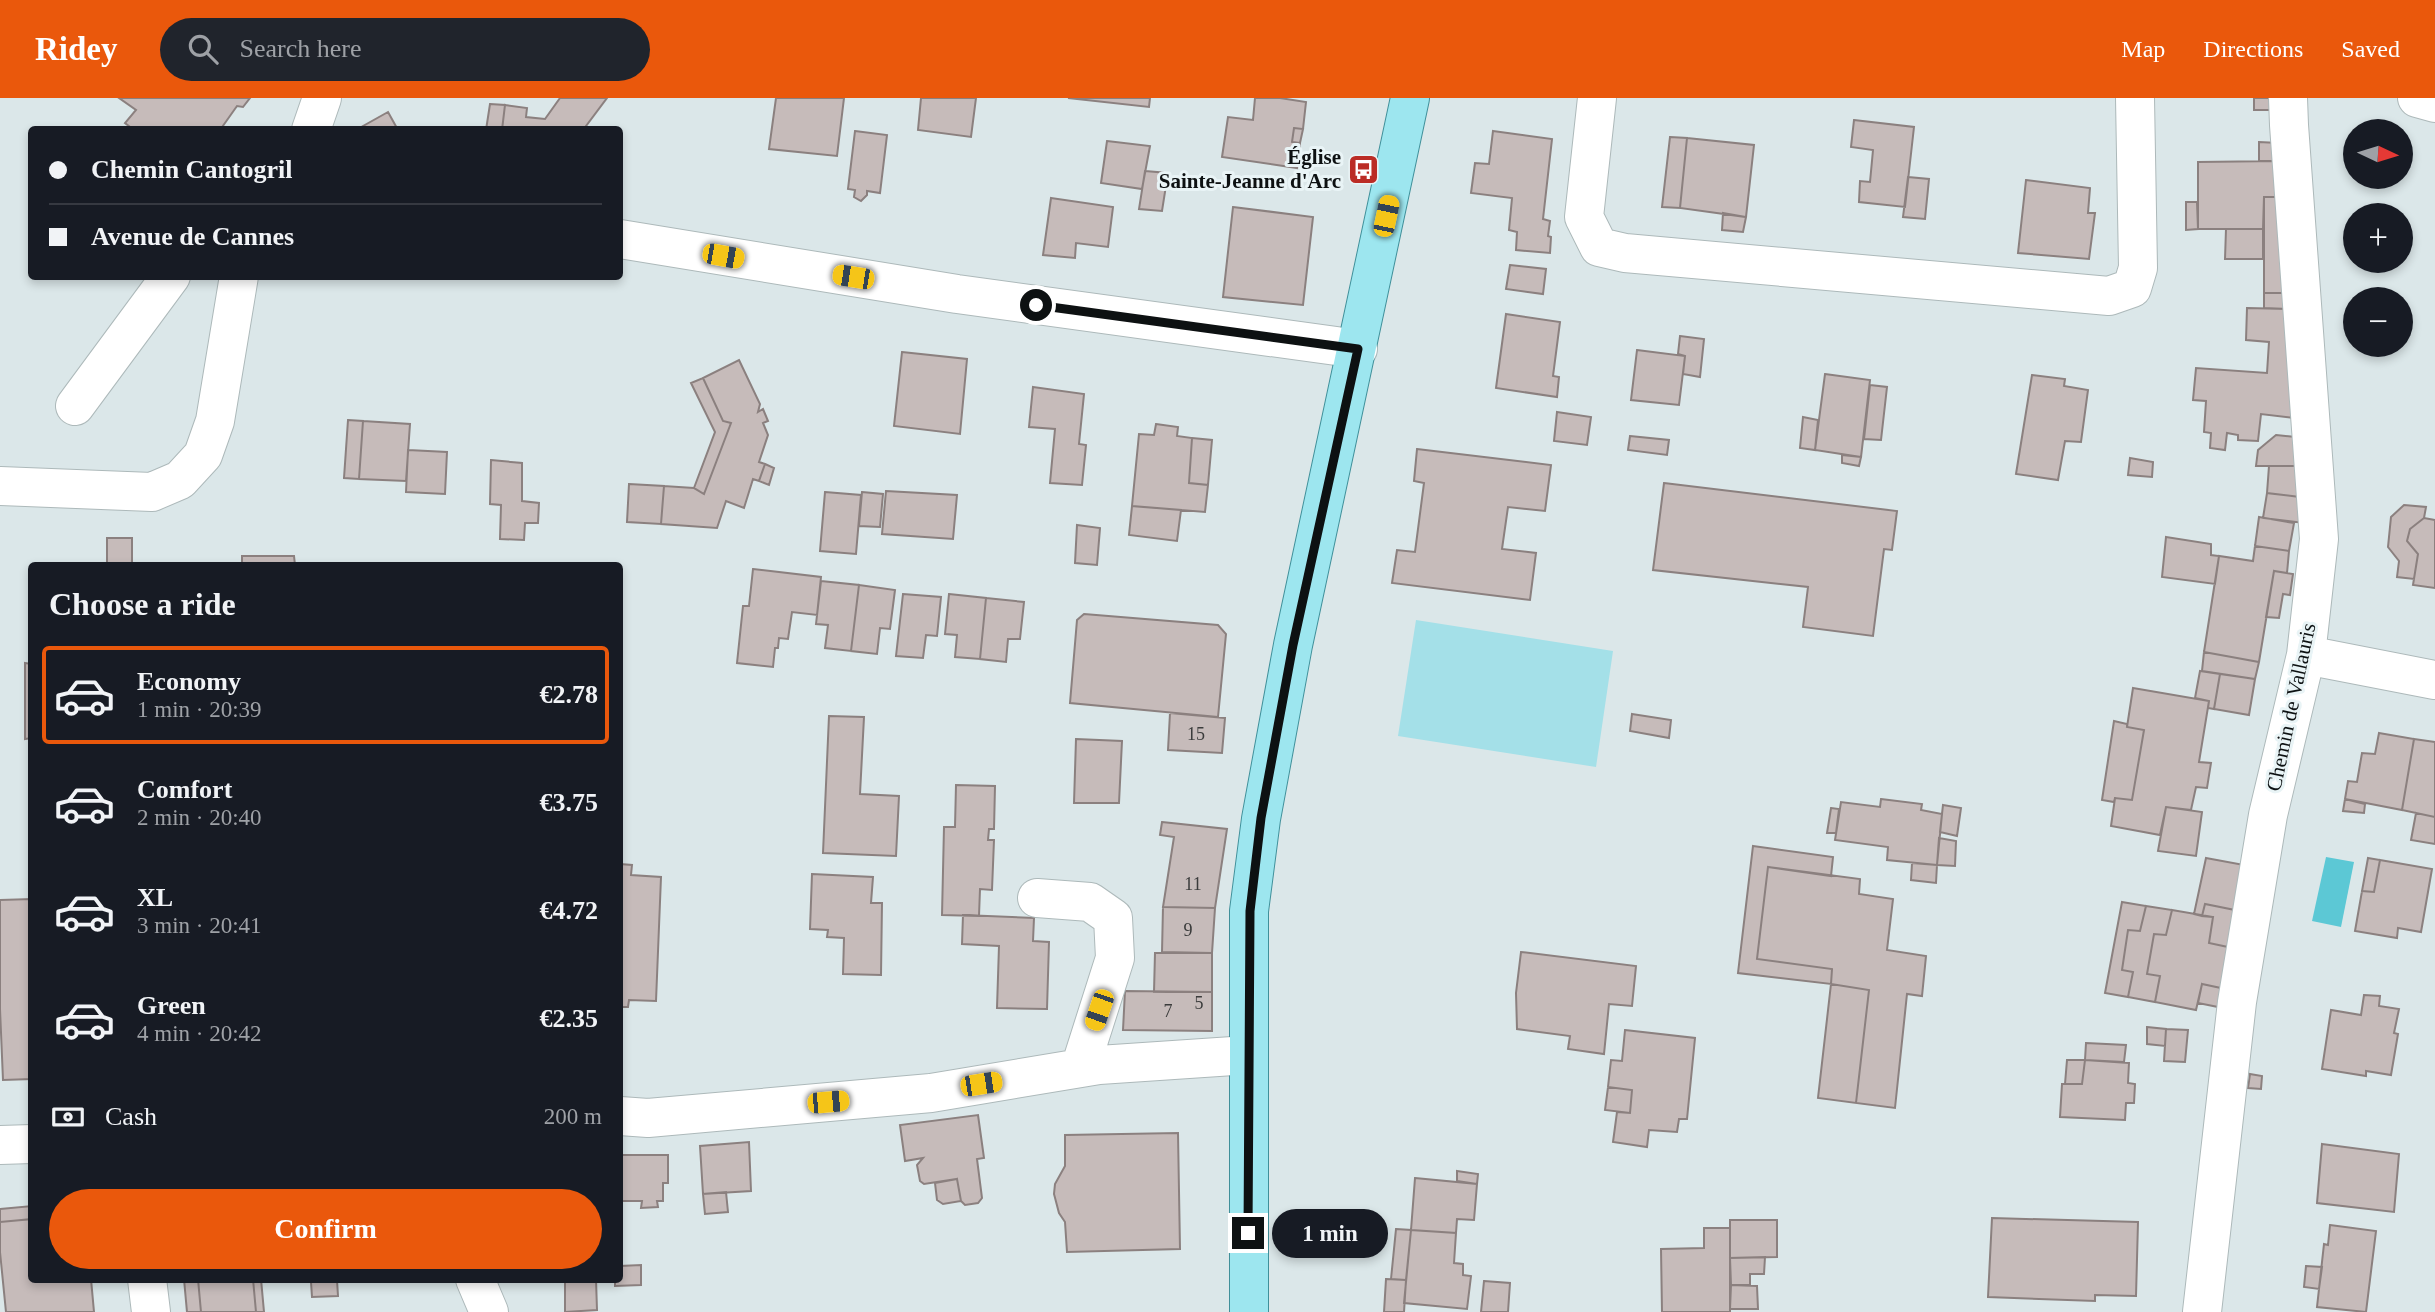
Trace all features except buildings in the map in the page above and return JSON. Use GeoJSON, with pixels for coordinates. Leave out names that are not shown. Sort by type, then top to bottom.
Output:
{"type":"FeatureCollection","features":[{"type":"Feature","properties":{"kind":"main road"},"geometry":{"type":"LineString","coordinates":[[1249,1312],[1250,911],[1261,818],[1293,645],[1410,98]]}},
{"type":"Feature","properties":{"kind":"street"},"geometry":{"type":"LineString","coordinates":[[312,126],[322,98]]}},
{"type":"Feature","properties":{"kind":"street"},"geometry":{"type":"LineString","coordinates":[[1597,98],[1584,217],[1599,247],[1625,253],[2109,296],[2132,288],[2138,268],[2135,98]]}},
{"type":"Feature","properties":{"kind":"street","name":"Chemin de Vallauris"},"geometry":{"type":"LineString","coordinates":[[2202,1312],[2239,989],[2268,815],[2306,655],[2319,540],[2288,98]]}},
{"type":"Feature","properties":{"kind":"street"},"geometry":{"type":"LineString","coordinates":[[2417,98],[2435,103]]}},
{"type":"Feature","properties":{"kind":"street"},"geometry":{"type":"LineString","coordinates":[[623,239],[957,294],[1358,349]]}},
{"type":"Feature","properties":{"kind":"street"},"geometry":{"type":"LineString","coordinates":[[75,406],[168,280]]}},
{"type":"Feature","properties":{"kind":"street"},"geometry":{"type":"LineString","coordinates":[[0,486],[152,492],[180,480],[203,455],[215,421],[238,280]]}},
{"type":"Feature","properties":{"kind":"street"},"geometry":{"type":"LineString","coordinates":[[2306,655],[2435,680]]}},
{"type":"Feature","properties":{"kind":"street"},"geometry":{"type":"LineString","coordinates":[[1037,898],[1090,902],[1113,918],[1115,958],[1080,1068]]}},
{"type":"Feature","properties":{"kind":"street"},"geometry":{"type":"LineString","coordinates":[[623,1116],[648,1118],[931,1093],[1080,1068],[1248,1055]]}},
{"type":"Feature","properties":{"kind":"street"},"geometry":{"type":"LineString","coordinates":[[0,1145],[28,1144]]}},
{"type":"Feature","properties":{"kind":"street"},"geometry":{"type":"LineString","coordinates":[[147,1283],[151,1312]]}},
{"type":"Feature","properties":{"kind":"street"},"geometry":{"type":"LineString","coordinates":[[477,1283],[489,1312]]}},
{"type":"Feature","properties":{"kind":"shaded area"},"geometry":{"type":"Polygon","coordinates":[[[1416,620],[1613,651],[1596,767],[1398,736],[1416,620]]]}},
{"type":"Feature","properties":{"kind":"shaded area"},"geometry":{"type":"Polygon","coordinates":[[[2326,857],[2354,862],[2341,927],[2312,921],[2326,857]]]}},
{"type":"Feature","properties":{"kind":"place","name":"Église Sainte-Jeanne d'Arc"},"geometry":{"type":"Point","coordinates":[1364,169]}},
{"type":"Feature","properties":{"kind":"route"},"geometry":{"type":"LineString","coordinates":[[1036,305],[1358,349],[1293,645],[1261,818],[1250,911],[1248,1233]]}}]}
